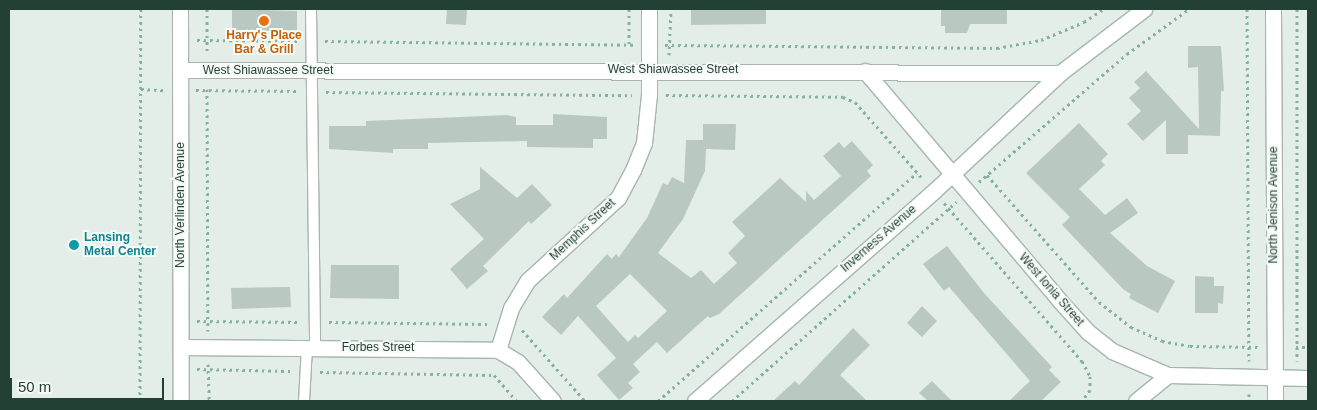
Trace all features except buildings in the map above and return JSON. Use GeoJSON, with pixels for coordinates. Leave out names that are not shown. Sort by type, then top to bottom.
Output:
{"type":"FeatureCollection","features":[{"type":"Feature","properties":{"kind":"street","name":"North Verlinden Avenue"},"geometry":{"type":"LineString","coordinates":[[180,9],[181,401]]}},
{"type":"Feature","properties":{"kind":"street","name":"Memphis Street"},"geometry":{"type":"LineString","coordinates":[[498,350],[511,308],[527,281],[618,198],[644,143],[649,95],[649,9]]}},
{"type":"Feature","properties":{"kind":"street"},"geometry":{"type":"LineString","coordinates":[[1060,73],[1144,9]]}},
{"type":"Feature","properties":{"kind":"street","name":"North Jenison Avenue"},"geometry":{"type":"LineString","coordinates":[[1272,9],[1275,401]]}},
{"type":"Feature","properties":{"kind":"street","name":"West Shiawassee Street"},"geometry":{"type":"LineString","coordinates":[[180,70],[649,70],[1060,73]]}},
{"type":"Feature","properties":{"kind":"street","name":"West Ionia Street"},"geometry":{"type":"LineString","coordinates":[[865,71],[1088,332],[1112,351],[1168,375],[1303,377]]}},
{"type":"Feature","properties":{"kind":"street","name":"Inverness Avenue"},"geometry":{"type":"LineString","coordinates":[[695,401],[934,191],[1060,73]]}},
{"type":"Feature","properties":{"kind":"street","name":"Forbes Street"},"geometry":{"type":"LineString","coordinates":[[181,347],[498,350]]}},
{"type":"Feature","properties":{"kind":"street"},"geometry":{"type":"LineString","coordinates":[[498,350],[518,362],[553,401]]}},
{"type":"Feature","properties":{"kind":"street"},"geometry":{"type":"LineString","coordinates":[[1136,401],[1168,375]]}},
{"type":"Feature","properties":{"kind":"lane"},"geometry":{"type":"LineString","coordinates":[[304,401],[306,372],[314,322],[311,9]]}},
{"type":"Feature","properties":{"kind":"path"},"geometry":{"type":"LineString","coordinates":[[140,401],[141,9]]}},
{"type":"Feature","properties":{"kind":"path"},"geometry":{"type":"LineString","coordinates":[[207,9],[209,401]]}},
{"type":"Feature","properties":{"kind":"path"},"geometry":{"type":"LineString","coordinates":[[629,9],[629,45],[634,70]]}},
{"type":"Feature","properties":{"kind":"path"},"geometry":{"type":"LineString","coordinates":[[1247,9],[1249,401]]}},
{"type":"Feature","properties":{"kind":"path"},"geometry":{"type":"LineString","coordinates":[[1297,9],[1297,347],[1303,377]]}},
{"type":"Feature","properties":{"kind":"path"},"geometry":{"type":"LineString","coordinates":[[141,89],[843,97],[855,102],[1082,361],[1090,376],[1090,390],[1082,401]]}},
{"type":"Feature","properties":{"kind":"path"},"geometry":{"type":"LineString","coordinates":[[658,401],[917,172]]}},
{"type":"Feature","properties":{"kind":"path"},"geometry":{"type":"LineString","coordinates":[[986,175],[1099,302],[1131,327],[1162,341],[1190,346],[1308,347]]}},
{"type":"Feature","properties":{"kind":"path"},"geometry":{"type":"LineString","coordinates":[[181,320],[490,324],[494,315]]}},
{"type":"Feature","properties":{"kind":"path"},"geometry":{"type":"LineString","coordinates":[[181,369],[494,375],[518,401]]}},
{"type":"Feature","properties":{"kind":"place","name":"Harry's Place Bar & Grill"},"geometry":{"type":"Point","coordinates":[264,21]}},
{"type":"Feature","properties":{"kind":"place","name":"Lansing Metal Center"},"geometry":{"type":"Point","coordinates":[74,245]}}]}
